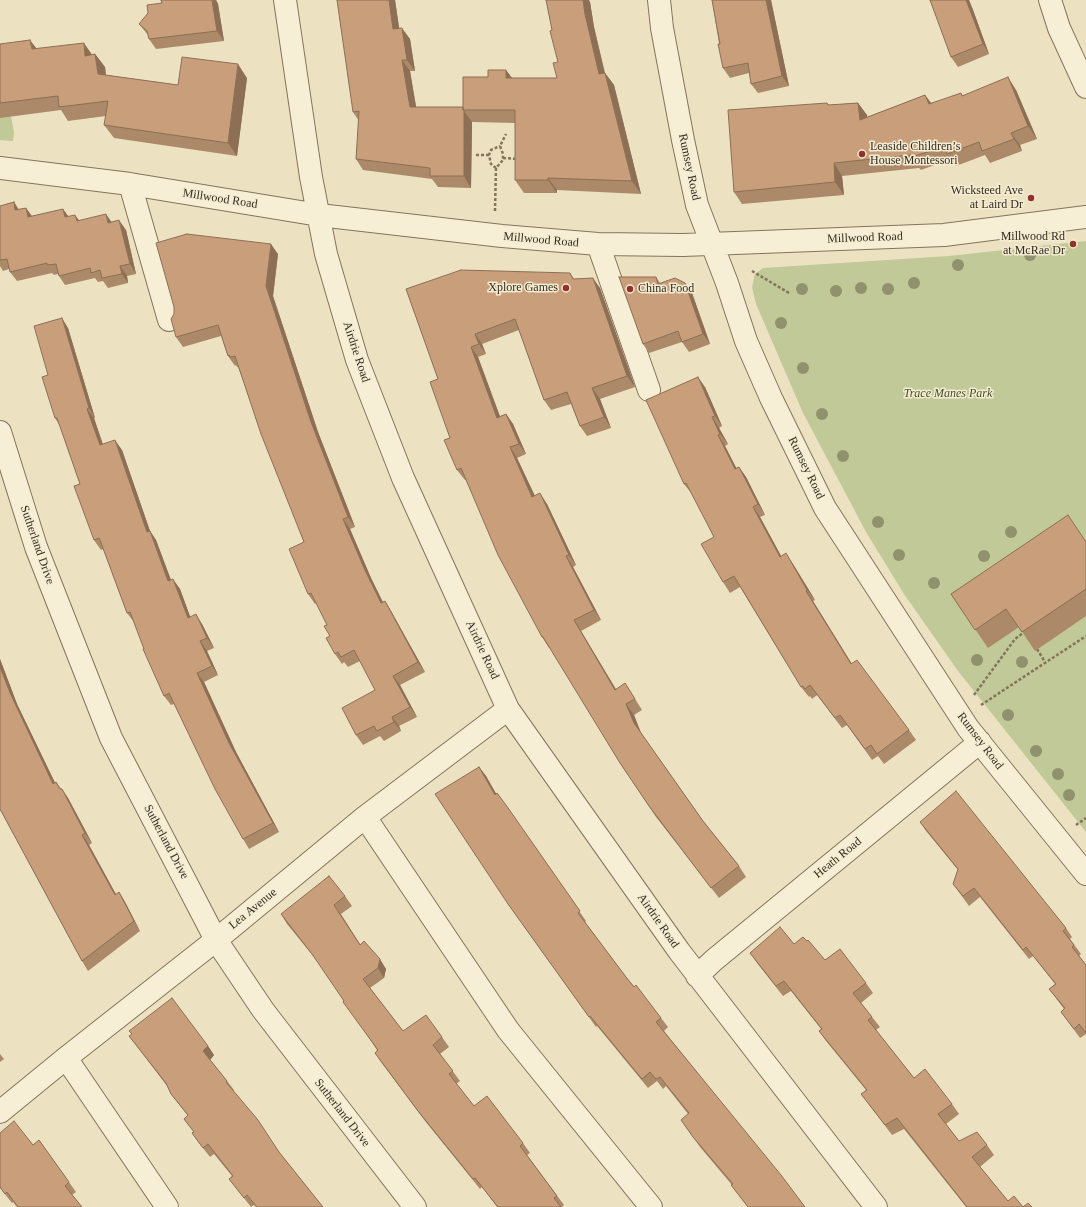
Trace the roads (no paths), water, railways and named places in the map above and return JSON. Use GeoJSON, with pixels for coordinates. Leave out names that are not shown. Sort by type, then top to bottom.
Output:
{"type":"FeatureCollection","features":[{"type":"Feature","properties":{"kind":"street","name":"Airdrie Road"},"geometry":{"type":"LineString","coordinates":[[285,0],[326,254],[357,360],[403,478],[508,709],[697,976],[876,1207]]}},
{"type":"Feature","properties":{"kind":"street","name":"Rumsey Road"},"geometry":{"type":"LineString","coordinates":[[659,0],[662,28],[697,206],[710,244],[727,283],[746,341],[771,398],[825,508],[968,728],[1086,874]]}},
{"type":"Feature","properties":{"kind":"street"},"geometry":{"type":"LineString","coordinates":[[1050,0],[1059,28],[1086,87]]}},
{"type":"Feature","properties":{"kind":"street","name":"Millwood Road"},"geometry":{"type":"LineString","coordinates":[[0,168],[130,184],[319,215],[502,236],[598,244],[683,246],[944,235],[1086,217]]}},
{"type":"Feature","properties":{"kind":"street"},"geometry":{"type":"LineString","coordinates":[[130,184],[168,320]]}},
{"type":"Feature","properties":{"kind":"street"},"geometry":{"type":"LineString","coordinates":[[598,244],[650,390]]}},
{"type":"Feature","properties":{"kind":"street","name":"Sutherland Drive"},"geometry":{"type":"LineString","coordinates":[[0,432],[36,547],[111,738],[216,940],[263,1010],[415,1207]]}},
{"type":"Feature","properties":{"kind":"street","name":"Lea Avenue"},"geometry":{"type":"LineString","coordinates":[[0,1112],[216,940],[365,817],[508,709]]}},
{"type":"Feature","properties":{"kind":"street","name":"Heath Road"},"geometry":{"type":"LineString","coordinates":[[697,976],[714,960],[980,742]]}},
{"type":"Feature","properties":{"kind":"street"},"geometry":{"type":"LineString","coordinates":[[365,817],[508,1030],[650,1207]]}},
{"type":"Feature","properties":{"kind":"street"},"geometry":{"type":"LineString","coordinates":[[66,1058],[167,1207]]}},
{"type":"Feature","properties":{"kind":"place","name":"Leaside Children’s House Montessori"},"geometry":{"type":"Point","coordinates":[862,154]}},
{"type":"Feature","properties":{"kind":"place","name":"Wicksteed Ave at Laird Dr"},"geometry":{"type":"Point","coordinates":[1031,198]}},
{"type":"Feature","properties":{"kind":"place","name":"Millwood Rd at McRae Dr"},"geometry":{"type":"Point","coordinates":[1073,244]}},
{"type":"Feature","properties":{"kind":"place","name":"Xplore Games"},"geometry":{"type":"Point","coordinates":[566,288]}},
{"type":"Feature","properties":{"kind":"place","name":"China Food"},"geometry":{"type":"Point","coordinates":[630,289]}},
{"type":"Feature","properties":{"kind":"park label","name":"Trace Manes Park"},"geometry":{"type":"Point","coordinates":[948,394]}}]}
